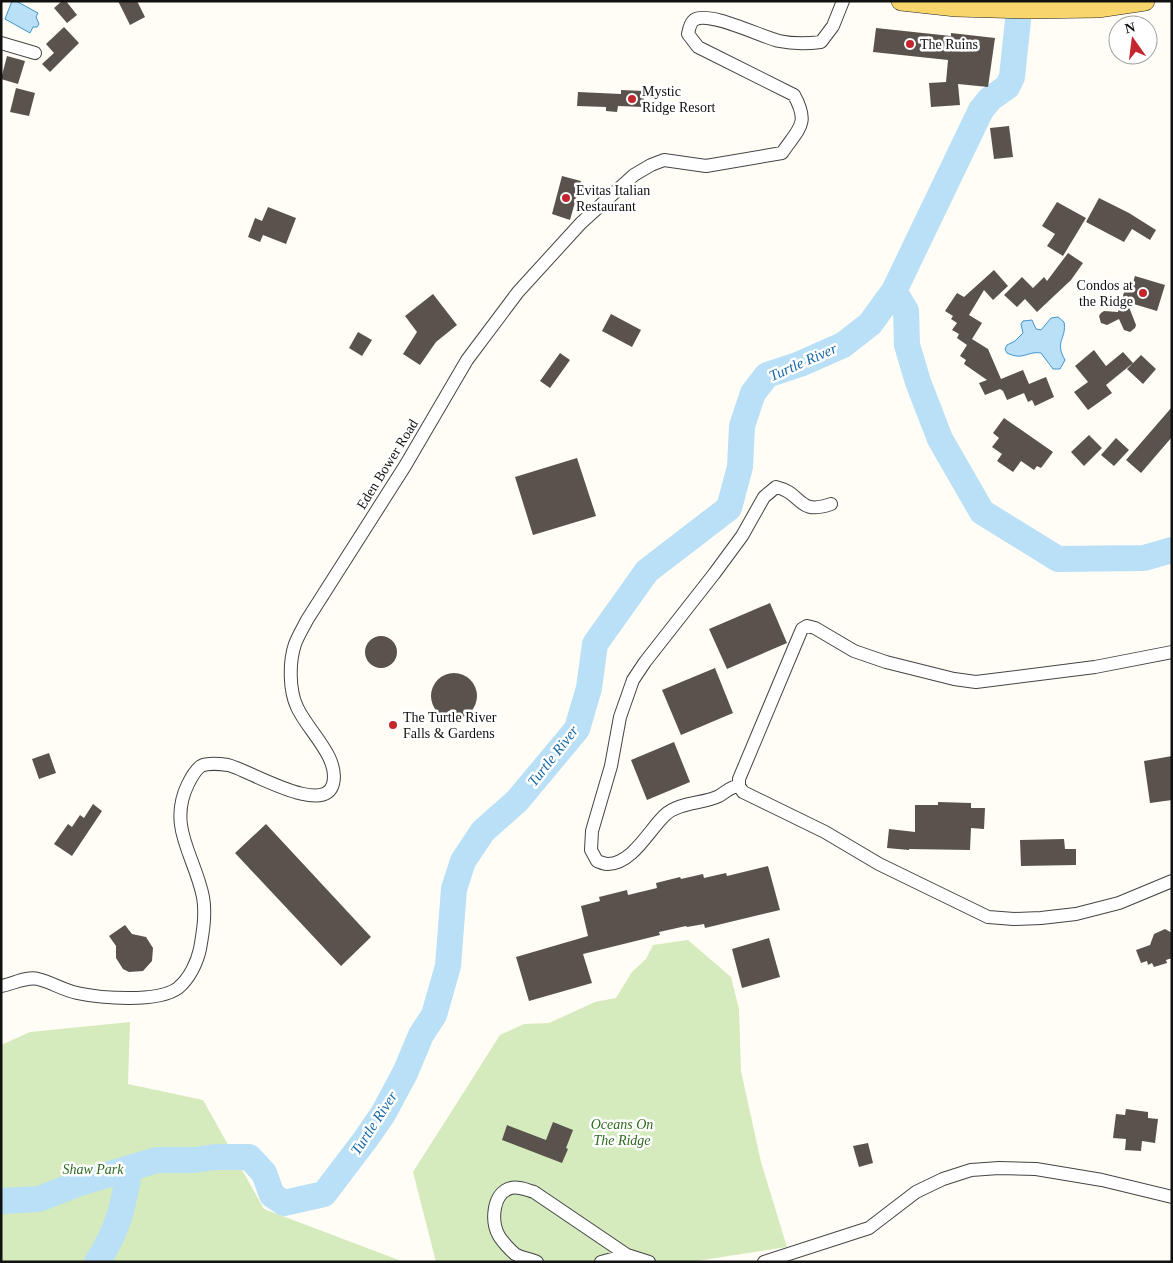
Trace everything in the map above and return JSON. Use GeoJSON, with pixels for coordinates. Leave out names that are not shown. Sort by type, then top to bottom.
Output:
{"type":"FeatureCollection","features":[{"type":"Feature","properties":{"kind":"main road"},"geometry":{"type":"LineString","coordinates":[[901,1],[956,7],[1029,9],[1098,8],[1145,1]]}},
{"type":"Feature","properties":{"kind":"street","name":"Eden Bower Road"},"geometry":{"type":"LineString","coordinates":[[1,986],[38,978],[76,993],[129,998],[157,996],[177,988],[190,974],[198,956],[204,932],[204,911],[203,896],[183,841],[179,812],[185,789],[192,775],[202,766],[214,764],[228,765],[306,795],[328,793],[332,787],[335,774],[330,759],[297,707],[292,687],[292,664],[295,644],[307,620],[405,466],[467,360],[518,292],[581,223],[634,175],[664,160],[706,166],[782,153],[798,129],[803,119],[801,108],[794,95],[698,47],[688,34],[694,20],[702,17],[713,19],[730,23],[778,41],[805,45],[821,42],[833,26],[843,1]]}},
{"type":"Feature","properties":{"kind":"street"},"geometry":{"type":"LineString","coordinates":[[1,42],[35,53]]}},
{"type":"Feature","properties":{"kind":"street"},"geometry":{"type":"LineString","coordinates":[[740,786],[734,786],[718,796],[673,809],[666,814],[635,850],[620,860],[608,864],[597,861],[592,850],[592,831],[611,766],[620,717],[633,680],[742,536],[764,497],[770,491],[776,488],[784,489],[805,506],[814,508],[830,504]]}},
{"type":"Feature","properties":{"kind":"street"},"geometry":{"type":"LineString","coordinates":[[1172,652],[1095,667],[976,682],[954,679],[886,662],[854,651],[815,628],[807,626],[802,629],[798,636],[739,779],[743,792],[825,832],[880,864],[988,917],[1014,919],[1076,914],[1119,903],[1172,881]]}},
{"type":"Feature","properties":{"kind":"street"},"geometry":{"type":"LineString","coordinates":[[764,1262],[784,1259],[868,1228],[916,1192],[942,1179],[971,1170],[999,1168],[1036,1169],[1102,1180],[1172,1197]]}},
{"type":"Feature","properties":{"kind":"street"},"geometry":{"type":"LineString","coordinates":[[537,1262],[515,1254],[498,1235],[494,1217],[496,1202],[503,1192],[511,1188],[520,1188],[534,1192],[627,1254],[649,1262]]}},
{"type":"Feature","properties":{"kind":"street"},"geometry":{"type":"LineString","coordinates":[[601,1262],[627,1254]]}},
{"type":"Feature","properties":{"kind":"green space","name":"Oceans On The Ridge"},"geometry":{"type":"Polygon","coordinates":[[[688,940],[731,977],[739,1009],[741,1071],[761,1162],[787,1247],[690,1262],[436,1262],[413,1172],[500,1035],[524,1024],[549,1023],[595,1002],[616,998],[632,972],[646,959],[653,945],[688,940]]]}},
{"type":"Feature","properties":{"kind":"green space","name":"Shaw Park"},"geometry":{"type":"Polygon","coordinates":[[[130,1022],[128,1084],[203,1100],[264,1209],[404,1262],[1,1262],[1,1045],[30,1032],[130,1022]]]}},
{"type":"Feature","properties":{"kind":"water"},"geometry":{"type":"Polygon","coordinates":[[[12,1],[16,1],[38,13],[36,17],[39,24],[37,27],[33,27],[30,33],[5,19],[12,1]]]}},
{"type":"Feature","properties":{"kind":"water"},"geometry":{"type":"Polygon","coordinates":[[[1058,317],[1064,322],[1061,348],[1065,360],[1060,369],[1053,369],[1041,353],[1017,356],[1007,353],[1005,349],[1007,345],[1015,341],[1023,333],[1021,324],[1023,321],[1032,320],[1036,329],[1041,330],[1051,318],[1058,317]]]}},
{"type":"Feature","properties":{"kind":"building"},"geometry":{"type":"Polygon","coordinates":[[[62,1],[66,1],[77,15],[67,23],[54,8],[62,1]]]}},
{"type":"Feature","properties":{"kind":"building"},"geometry":{"type":"Polygon","coordinates":[[[118,1],[137,1],[145,17],[130,25],[118,1]]]}},
{"type":"Feature","properties":{"kind":"building"},"geometry":{"type":"Polygon","coordinates":[[[64,27],[79,43],[50,72],[42,64],[54,53],[46,44],[64,27]]]}},
{"type":"Feature","properties":{"kind":"building"},"geometry":{"type":"Polygon","coordinates":[[[876,28],[951,36],[951,33],[995,38],[988,87],[958,84],[960,105],[931,107],[929,83],[946,82],[948,60],[873,52],[876,28]]]}},
{"type":"Feature","properties":{"kind":"building"},"geometry":{"type":"Polygon","coordinates":[[[7,56],[25,61],[18,84],[1,79],[7,56]]]}},
{"type":"Feature","properties":{"kind":"building"},"geometry":{"type":"Polygon","coordinates":[[[16,88],[35,93],[29,116],[10,112],[16,88]]]}},
{"type":"Feature","properties":{"kind":"building"},"geometry":{"type":"Polygon","coordinates":[[[621,90],[644,91],[644,107],[618,106],[617,112],[606,111],[606,107],[577,106],[578,92],[621,94],[621,90]]]}},
{"type":"Feature","properties":{"kind":"building"},"geometry":{"type":"Polygon","coordinates":[[[1009,126],[1013,157],[994,159],[990,128],[1009,126]]]}},
{"type":"Feature","properties":{"kind":"building","name":"Evitas Italian Restaurant"},"geometry":{"type":"Polygon","coordinates":[[[562,176],[581,181],[570,220],[552,214],[562,176]]]}},
{"type":"Feature","properties":{"kind":"building"},"geometry":{"type":"Polygon","coordinates":[[[1099,198],[1129,213],[1156,230],[1150,240],[1132,229],[1124,242],[1086,222],[1099,198]]]}},
{"type":"Feature","properties":{"kind":"building"},"geometry":{"type":"Polygon","coordinates":[[[1057,202],[1086,218],[1063,256],[1047,246],[1055,234],[1042,226],[1057,202]]]}},
{"type":"Feature","properties":{"kind":"building"},"geometry":{"type":"Polygon","coordinates":[[[268,207],[296,218],[286,244],[263,235],[260,242],[248,237],[255,218],[262,221],[268,207]]]}},
{"type":"Feature","properties":{"kind":"building"},"geometry":{"type":"Polygon","coordinates":[[[1068,253],[1083,263],[1071,280],[1037,312],[1025,299],[1017,307],[1004,295],[1022,277],[1033,288],[1044,277],[1047,281],[1068,253]]]}},
{"type":"Feature","properties":{"kind":"building"},"geometry":{"type":"Polygon","coordinates":[[[994,270],[1008,286],[993,300],[984,290],[969,315],[982,323],[972,339],[988,349],[1001,379],[1023,370],[1029,384],[1046,377],[1054,397],[1035,406],[1032,400],[1028,402],[1024,393],[1007,400],[1000,389],[985,395],[979,383],[987,380],[964,364],[966,360],[960,356],[967,345],[957,338],[959,334],[952,330],[957,323],[951,319],[953,316],[945,311],[957,293],[964,297],[994,270]]]}},
{"type":"Feature","properties":{"kind":"building","name":"Condos at the Ridge"},"geometry":{"type":"Polygon","coordinates":[[[1135,276],[1165,285],[1157,311],[1127,302],[1136,325],[1135,328],[1130,332],[1124,330],[1119,319],[1107,325],[1101,323],[1099,316],[1104,311],[1118,312],[1126,286],[1132,285],[1135,276]]]}},
{"type":"Feature","properties":{"kind":"building"},"geometry":{"type":"Polygon","coordinates":[[[433,294],[457,325],[436,342],[420,365],[403,354],[417,332],[405,316],[433,294]]]}},
{"type":"Feature","properties":{"kind":"building"},"geometry":{"type":"Polygon","coordinates":[[[611,314],[641,330],[632,347],[602,331],[611,314]]]}},
{"type":"Feature","properties":{"kind":"building"},"geometry":{"type":"Polygon","coordinates":[[[358,332],[372,340],[362,356],[349,348],[358,332]]]}},
{"type":"Feature","properties":{"kind":"building"},"geometry":{"type":"Polygon","coordinates":[[[1094,350],[1106,366],[1123,352],[1133,363],[1106,385],[1112,393],[1088,410],[1074,392],[1088,382],[1075,366],[1094,350]]]}},
{"type":"Feature","properties":{"kind":"building"},"geometry":{"type":"Polygon","coordinates":[[[560,353],[570,360],[550,388],[540,381],[560,353]]]}},
{"type":"Feature","properties":{"kind":"building"},"geometry":{"type":"Polygon","coordinates":[[[1141,355],[1156,369],[1143,384],[1127,369],[1141,355]]]}},
{"type":"Feature","properties":{"kind":"building"},"geometry":{"type":"Polygon","coordinates":[[[1172,407],[1172,437],[1141,473],[1126,460],[1172,407]]]}},
{"type":"Feature","properties":{"kind":"building"},"geometry":{"type":"Polygon","coordinates":[[[1004,418],[1053,452],[1041,468],[1037,466],[1034,470],[1021,461],[1013,472],[997,461],[1002,454],[992,447],[999,438],[993,433],[1004,418]]]}},
{"type":"Feature","properties":{"kind":"building"},"geometry":{"type":"Polygon","coordinates":[[[1089,435],[1102,448],[1084,466],[1071,452],[1089,435]]]}},
{"type":"Feature","properties":{"kind":"building"},"geometry":{"type":"Polygon","coordinates":[[[1116,438],[1129,450],[1114,466],[1101,455],[1116,438]]]}},
{"type":"Feature","properties":{"kind":"building"},"geometry":{"type":"Polygon","coordinates":[[[577,458],[596,516],[533,535],[515,477],[577,458]]]}},
{"type":"Feature","properties":{"kind":"building"},"geometry":{"type":"Polygon","coordinates":[[[770,603],[787,643],[727,669],[709,629],[770,603]]]}},
{"type":"Feature","properties":{"kind":"building"},"geometry":{"type":"Polygon","coordinates":[[[381,636],[393,640],[397,652],[393,664],[381,668],[369,664],[365,652],[369,640],[381,636]]]}},
{"type":"Feature","properties":{"kind":"building"},"geometry":{"type":"Polygon","coordinates":[[[715,668],[733,713],[681,735],[662,690],[715,668]]]}},
{"type":"Feature","properties":{"kind":"building"},"geometry":{"type":"Polygon","coordinates":[[[449,673],[459,673],[471,679],[476,687],[476,705],[471,713],[463,718],[449,719],[441,716],[434,709],[431,701],[431,691],[434,683],[441,676],[449,673]]]}},
{"type":"Feature","properties":{"kind":"building"},"geometry":{"type":"Polygon","coordinates":[[[674,742],[690,782],[647,800],[631,760],[674,742]]]}},
{"type":"Feature","properties":{"kind":"building"},"geometry":{"type":"Polygon","coordinates":[[[49,753],[56,773],[39,779],[32,759],[49,753]]]}},
{"type":"Feature","properties":{"kind":"building"},"geometry":{"type":"Polygon","coordinates":[[[1172,756],[1172,800],[1150,803],[1144,761],[1172,756]]]}},
{"type":"Feature","properties":{"kind":"building"},"geometry":{"type":"Polygon","coordinates":[[[938,802],[971,803],[971,808],[985,808],[984,829],[971,828],[970,850],[887,848],[889,829],[915,832],[915,805],[938,805],[938,802]]]}},
{"type":"Feature","properties":{"kind":"building"},"geometry":{"type":"Polygon","coordinates":[[[93,804],[102,811],[72,856],[54,844],[68,824],[72,827],[80,815],[84,818],[93,804]]]}},
{"type":"Feature","properties":{"kind":"building"},"geometry":{"type":"Polygon","coordinates":[[[266,824],[371,937],[341,966],[235,853],[266,824]]]}},
{"type":"Feature","properties":{"kind":"building"},"geometry":{"type":"Polygon","coordinates":[[[1064,839],[1065,849],[1076,849],[1076,865],[1021,866],[1020,840],[1064,839]]]}},
{"type":"Feature","properties":{"kind":"building"},"geometry":{"type":"Polygon","coordinates":[[[768,866],[780,910],[705,928],[704,924],[659,932],[660,935],[583,954],[592,983],[529,1001],[516,957],[588,936],[581,906],[600,901],[599,897],[627,890],[628,895],[657,888],[656,883],[680,877],[681,879],[703,874],[704,878],[726,873],[727,876],[768,866]]]}},
{"type":"Feature","properties":{"kind":"building"},"geometry":{"type":"Polygon","coordinates":[[[125,925],[132,934],[146,937],[153,948],[152,961],[143,971],[129,972],[123,969],[116,958],[116,946],[109,936],[125,925]]]}},
{"type":"Feature","properties":{"kind":"building"},"geometry":{"type":"Polygon","coordinates":[[[1165,929],[1172,933],[1172,958],[1166,960],[1167,963],[1154,967],[1152,963],[1148,965],[1147,961],[1141,963],[1136,950],[1150,945],[1154,934],[1165,929]]]}},
{"type":"Feature","properties":{"kind":"building"},"geometry":{"type":"Polygon","coordinates":[[[769,938],[780,977],[742,988],[732,949],[769,938]]]}},
{"type":"Feature","properties":{"kind":"building"},"geometry":{"type":"Polygon","coordinates":[[[1126,1109],[1148,1112],[1148,1118],[1158,1119],[1155,1143],[1142,1141],[1141,1151],[1125,1150],[1126,1139],[1113,1138],[1116,1114],[1125,1115],[1126,1109]]]}},
{"type":"Feature","properties":{"kind":"building","name":"Oceans On The Ridge"},"geometry":{"type":"Polygon","coordinates":[[[553,1122],[573,1130],[562,1163],[502,1140],[507,1125],[546,1140],[553,1122]]]}},
{"type":"Feature","properties":{"kind":"building"},"geometry":{"type":"Polygon","coordinates":[[[868,1143],[873,1163],[859,1167],[853,1146],[868,1143]]]}},
{"type":"Feature","properties":{"kind":"waterway","name":"Turtle River"},"geometry":{"type":"LineString","coordinates":[[97,1262],[110,1239],[119,1217],[130,1168],[157,1160],[249,1157],[264,1173],[272,1195],[284,1203],[324,1194],[365,1140],[383,1114],[405,1073],[421,1035],[434,1015],[448,966],[454,889],[463,861],[483,831],[517,801],[577,729],[589,688],[595,644],[647,571],[729,508],[740,467],[742,426],[753,393],[767,375],[800,364],[843,345],[870,324],[894,291],[981,110],[990,99],[1007,87],[1012,77],[1018,20]]}},
{"type":"Feature","properties":{"kind":"waterway"},"geometry":{"type":"LineString","coordinates":[[894,291],[906,311],[907,345],[918,382],[940,439],[982,512],[1058,559],[1144,558],[1172,550]]}},
{"type":"Feature","properties":{"kind":"waterway"},"geometry":{"type":"LineString","coordinates":[[1,1201],[39,1199],[80,1183],[130,1168]]}},
{"type":"Feature","properties":{"kind":"place","name":"The Ruins"},"geometry":{"type":"Point","coordinates":[910,44]}},
{"type":"Feature","properties":{"kind":"place","name":"Mystic Ridge Resort"},"geometry":{"type":"Point","coordinates":[632,99]}},
{"type":"Feature","properties":{"kind":"place","name":"Evitas Italian Restaurant"},"geometry":{"type":"Point","coordinates":[566,198]}},
{"type":"Feature","properties":{"kind":"place","name":"Condos at the Ridge"},"geometry":{"type":"Point","coordinates":[1143,293]}},
{"type":"Feature","properties":{"kind":"place","name":"The Turtle River Falls & Gardens"},"geometry":{"type":"Point","coordinates":[393,725]}}]}
